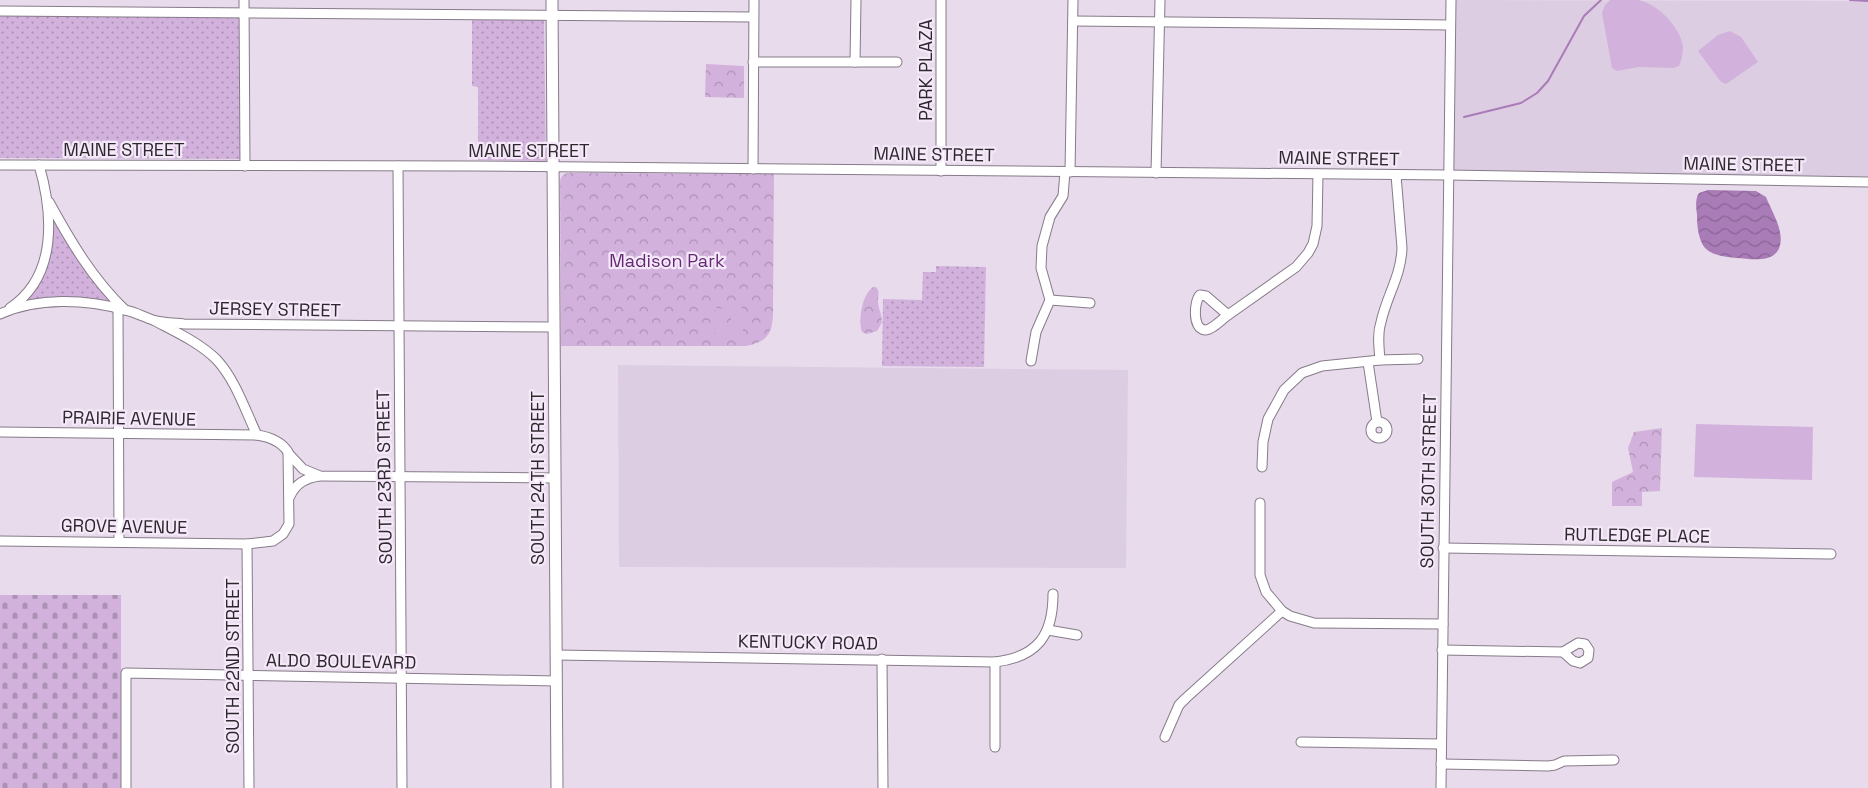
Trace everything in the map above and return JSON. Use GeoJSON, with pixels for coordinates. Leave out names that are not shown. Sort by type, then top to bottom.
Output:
{"type":"FeatureCollection","features":[{"type":"Feature","properties":{"kind":"main road","name":"SOUTH 24TH STREET"},"geometry":{"type":"LineString","coordinates":[[552,0],[556,788]]}},
{"type":"Feature","properties":{"kind":"street"},"geometry":{"type":"LineString","coordinates":[[244,0],[245,166]]}},
{"type":"Feature","properties":{"kind":"street"},"geometry":{"type":"LineString","coordinates":[[752,169],[754,0]]}},
{"type":"Feature","properties":{"kind":"street"},"geometry":{"type":"LineString","coordinates":[[855,62],[856,0]]}},
{"type":"Feature","properties":{"kind":"street","name":"PARK PLAZA"},"geometry":{"type":"LineString","coordinates":[[941,0],[941,171]]}},
{"type":"Feature","properties":{"kind":"street"},"geometry":{"type":"LineString","coordinates":[[1031,361],[1036,332],[1050,300],[1042,276],[1041,259],[1044,236],[1050,217],[1063,196],[1068,172],[1073,0]]}},
{"type":"Feature","properties":{"kind":"street"},"geometry":{"type":"LineString","coordinates":[[1156,173],[1160,0]]}},
{"type":"Feature","properties":{"kind":"street","name":"SOUTH 30TH STREET"},"geometry":{"type":"LineString","coordinates":[[1441,788],[1447,175],[1451,0]]}},
{"type":"Feature","properties":{"kind":"street"},"geometry":{"type":"LineString","coordinates":[[0,11],[754,17]]}},
{"type":"Feature","properties":{"kind":"street"},"geometry":{"type":"LineString","coordinates":[[1072,21],[1450,25]]}},
{"type":"Feature","properties":{"kind":"street"},"geometry":{"type":"LineString","coordinates":[[753,62],[897,62]]}},
{"type":"Feature","properties":{"kind":"street","name":"MAINE STREET"},"geometry":{"type":"LineString","coordinates":[[0,165],[553,167],[1447,175],[1868,182]]}},
{"type":"Feature","properties":{"kind":"street"},"geometry":{"type":"LineString","coordinates":[[3,312],[26,296],[32,289],[42,268],[48,245],[48,200],[39,165]]}},
{"type":"Feature","properties":{"kind":"street","name":"SOUTH 23RD STREET"},"geometry":{"type":"LineString","coordinates":[[398,166],[402,788]]}},
{"type":"Feature","properties":{"kind":"street"},"geometry":{"type":"LineString","coordinates":[[1228,315],[1296,267],[1308,253],[1313,244],[1317,226],[1318,174]]}},
{"type":"Feature","properties":{"kind":"street"},"geometry":{"type":"LineString","coordinates":[[1380,360],[1378,335],[1381,319],[1399,274],[1402,259],[1396,175]]}},
{"type":"Feature","properties":{"kind":"street"},"geometry":{"type":"LineString","coordinates":[[48,200],[82,259],[122,309],[118,434],[119,542]]}},
{"type":"Feature","properties":{"kind":"street"},"geometry":{"type":"LineString","coordinates":[[1050,300],[1090,303]]}},
{"type":"Feature","properties":{"kind":"street","name":"JERSEY STREET"},"geometry":{"type":"LineString","coordinates":[[3,312],[27,306],[59,302],[89,303],[122,309],[154,321],[184,324],[554,327]]}},
{"type":"Feature","properties":{"kind":"street"},"geometry":{"type":"LineString","coordinates":[[154,321],[192,341],[216,359],[231,379],[257,435],[276,440],[303,469],[320,476]]}},
{"type":"Feature","properties":{"kind":"street"},"geometry":{"type":"LineString","coordinates":[[1262,467],[1263,442],[1268,419],[1275,404],[1293,380],[1302,373],[1322,366],[1380,360],[1418,359]]}},
{"type":"Feature","properties":{"kind":"street"},"geometry":{"type":"LineString","coordinates":[[1368,362],[1376,422]]}},
{"type":"Feature","properties":{"kind":"street","name":"PRAIRIE AVENUE"},"geometry":{"type":"LineString","coordinates":[[0,432],[257,435]]}},
{"type":"Feature","properties":{"kind":"street","name":"GROVE AVENUE"},"geometry":{"type":"LineString","coordinates":[[0,541],[268,543],[278,539],[289,524],[288,452]]}},
{"type":"Feature","properties":{"kind":"street"},"geometry":{"type":"LineString","coordinates":[[289,498],[298,484],[310,478],[320,476],[554,478]]}},
{"type":"Feature","properties":{"kind":"street"},"geometry":{"type":"LineString","coordinates":[[1260,503],[1260,575],[1266,592],[1282,611],[1298,620],[1314,623],[1443,624]]}},
{"type":"Feature","properties":{"kind":"street","name":"SOUTH 22ND STREET"},"geometry":{"type":"LineString","coordinates":[[247,544],[249,788]]}},
{"type":"Feature","properties":{"kind":"street","name":"RUTLEDGE PLACE"},"geometry":{"type":"LineString","coordinates":[[1444,548],[1831,554]]}},
{"type":"Feature","properties":{"kind":"street","name":"KENTUCKY ROAD"},"geometry":{"type":"LineString","coordinates":[[556,655],[995,662],[1015,658],[1030,651],[1041,641],[1048,630],[1052,617],[1053,594]]}},
{"type":"Feature","properties":{"kind":"street"},"geometry":{"type":"LineString","coordinates":[[1165,737],[1173,717],[1186,698],[1282,611]]}},
{"type":"Feature","properties":{"kind":"street"},"geometry":{"type":"LineString","coordinates":[[1048,630],[1077,635]]}},
{"type":"Feature","properties":{"kind":"street"},"geometry":{"type":"LineString","coordinates":[[1442,650],[1563,652]]}},
{"type":"Feature","properties":{"kind":"street"},"geometry":{"type":"LineString","coordinates":[[882,659],[883,788]]}},
{"type":"Feature","properties":{"kind":"street"},"geometry":{"type":"LineString","coordinates":[[995,662],[995,747]]}},
{"type":"Feature","properties":{"kind":"street","name":"ALDO BOULEVARD"},"geometry":{"type":"LineString","coordinates":[[126,788],[126,673],[556,681]]}},
{"type":"Feature","properties":{"kind":"street"},"geometry":{"type":"LineString","coordinates":[[1301,742],[1441,744]]}},
{"type":"Feature","properties":{"kind":"street"},"geometry":{"type":"LineString","coordinates":[[1441,764],[1548,766],[1555,765],[1564,760],[1614,760]]}},
{"type":"Feature","properties":{"kind":"shaded area"},"geometry":{"type":"Polygon","coordinates":[[[1451,0],[1868,1],[1868,185],[1448,179],[1451,0]]]}},
{"type":"Feature","properties":{"kind":"shaded area"},"geometry":{"type":"Polygon","coordinates":[[[618,365],[1128,370],[1126,568],[619,567],[618,365]]]}},
{"type":"Feature","properties":{"kind":"green space"},"geometry":{"type":"Polygon","coordinates":[[[1610,0],[1638,0],[1660,11],[1672,24],[1681,39],[1683,46],[1679,66],[1674,68],[1638,67],[1617,71],[1612,68],[1602,13],[1605,5],[1610,0]]]}},
{"type":"Feature","properties":{"kind":"green space"},"geometry":{"type":"Polygon","coordinates":[[[0,14],[240,16],[241,159],[0,158],[0,14]]]}},
{"type":"Feature","properties":{"kind":"green space"},"geometry":{"type":"Polygon","coordinates":[[[472,16],[544,17],[546,161],[478,160],[478,87],[472,86],[472,16]]]}},
{"type":"Feature","properties":{"kind":"green space"},"geometry":{"type":"Polygon","coordinates":[[[1730,31],[1741,37],[1758,62],[1726,84],[1721,82],[1698,51],[1718,35],[1730,31]]]}},
{"type":"Feature","properties":{"kind":"green space"},"geometry":{"type":"Polygon","coordinates":[[[706,64],[744,66],[744,98],[705,97],[706,64]]]}},
{"type":"Feature","properties":{"kind":"green space","name":"Madison Park"},"geometry":{"type":"Polygon","coordinates":[[[564,174],[774,174],[773,315],[767,337],[746,346],[561,346],[560,182],[564,174]]]}},
{"type":"Feature","properties":{"kind":"green space"},"geometry":{"type":"Polygon","coordinates":[[[49,204],[121,307],[19,303],[39,277],[49,204]]]}},
{"type":"Feature","properties":{"kind":"green space"},"geometry":{"type":"Polygon","coordinates":[[[936,266],[986,267],[984,367],[882,366],[883,299],[922,300],[923,272],[936,272],[936,266]]]}},
{"type":"Feature","properties":{"kind":"green space"},"geometry":{"type":"Polygon","coordinates":[[[873,287],[876,287],[878,291],[878,303],[882,320],[877,331],[867,334],[862,332],[861,314],[866,296],[873,287]]]}},
{"type":"Feature","properties":{"kind":"green space"},"geometry":{"type":"Polygon","coordinates":[[[715,308],[727,309],[727,334],[715,334],[715,308]]]}},
{"type":"Feature","properties":{"kind":"green space"},"geometry":{"type":"Polygon","coordinates":[[[731,308],[743,308],[743,334],[731,334],[731,308]]]}},
{"type":"Feature","properties":{"kind":"green space"},"geometry":{"type":"Polygon","coordinates":[[[1696,424],[1813,427],[1812,480],[1694,477],[1696,424]]]}},
{"type":"Feature","properties":{"kind":"green space"},"geometry":{"type":"Polygon","coordinates":[[[1662,428],[1660,491],[1642,492],[1642,506],[1612,506],[1612,482],[1633,472],[1628,448],[1634,432],[1662,428]]]}},
{"type":"Feature","properties":{"kind":"green space"},"geometry":{"type":"Polygon","coordinates":[[[0,595],[121,595],[121,788],[0,788],[0,595]]]}},
{"type":"Feature","properties":{"kind":"water"},"geometry":{"type":"Polygon","coordinates":[[[1708,190],[1756,191],[1766,197],[1780,233],[1781,239],[1778,251],[1768,258],[1749,259],[1720,256],[1705,248],[1698,232],[1696,203],[1699,193],[1708,190]]]}},
{"type":"Feature","properties":{"kind":"waterway"},"geometry":{"type":"LineString","coordinates":[[1464,117],[1521,103],[1537,93],[1548,81],[1584,16],[1601,0]]}},
{"type":"Feature","properties":{"kind":"waterway"},"geometry":{"type":"LineString","coordinates":[[1850,0],[1868,1]]}}]}
